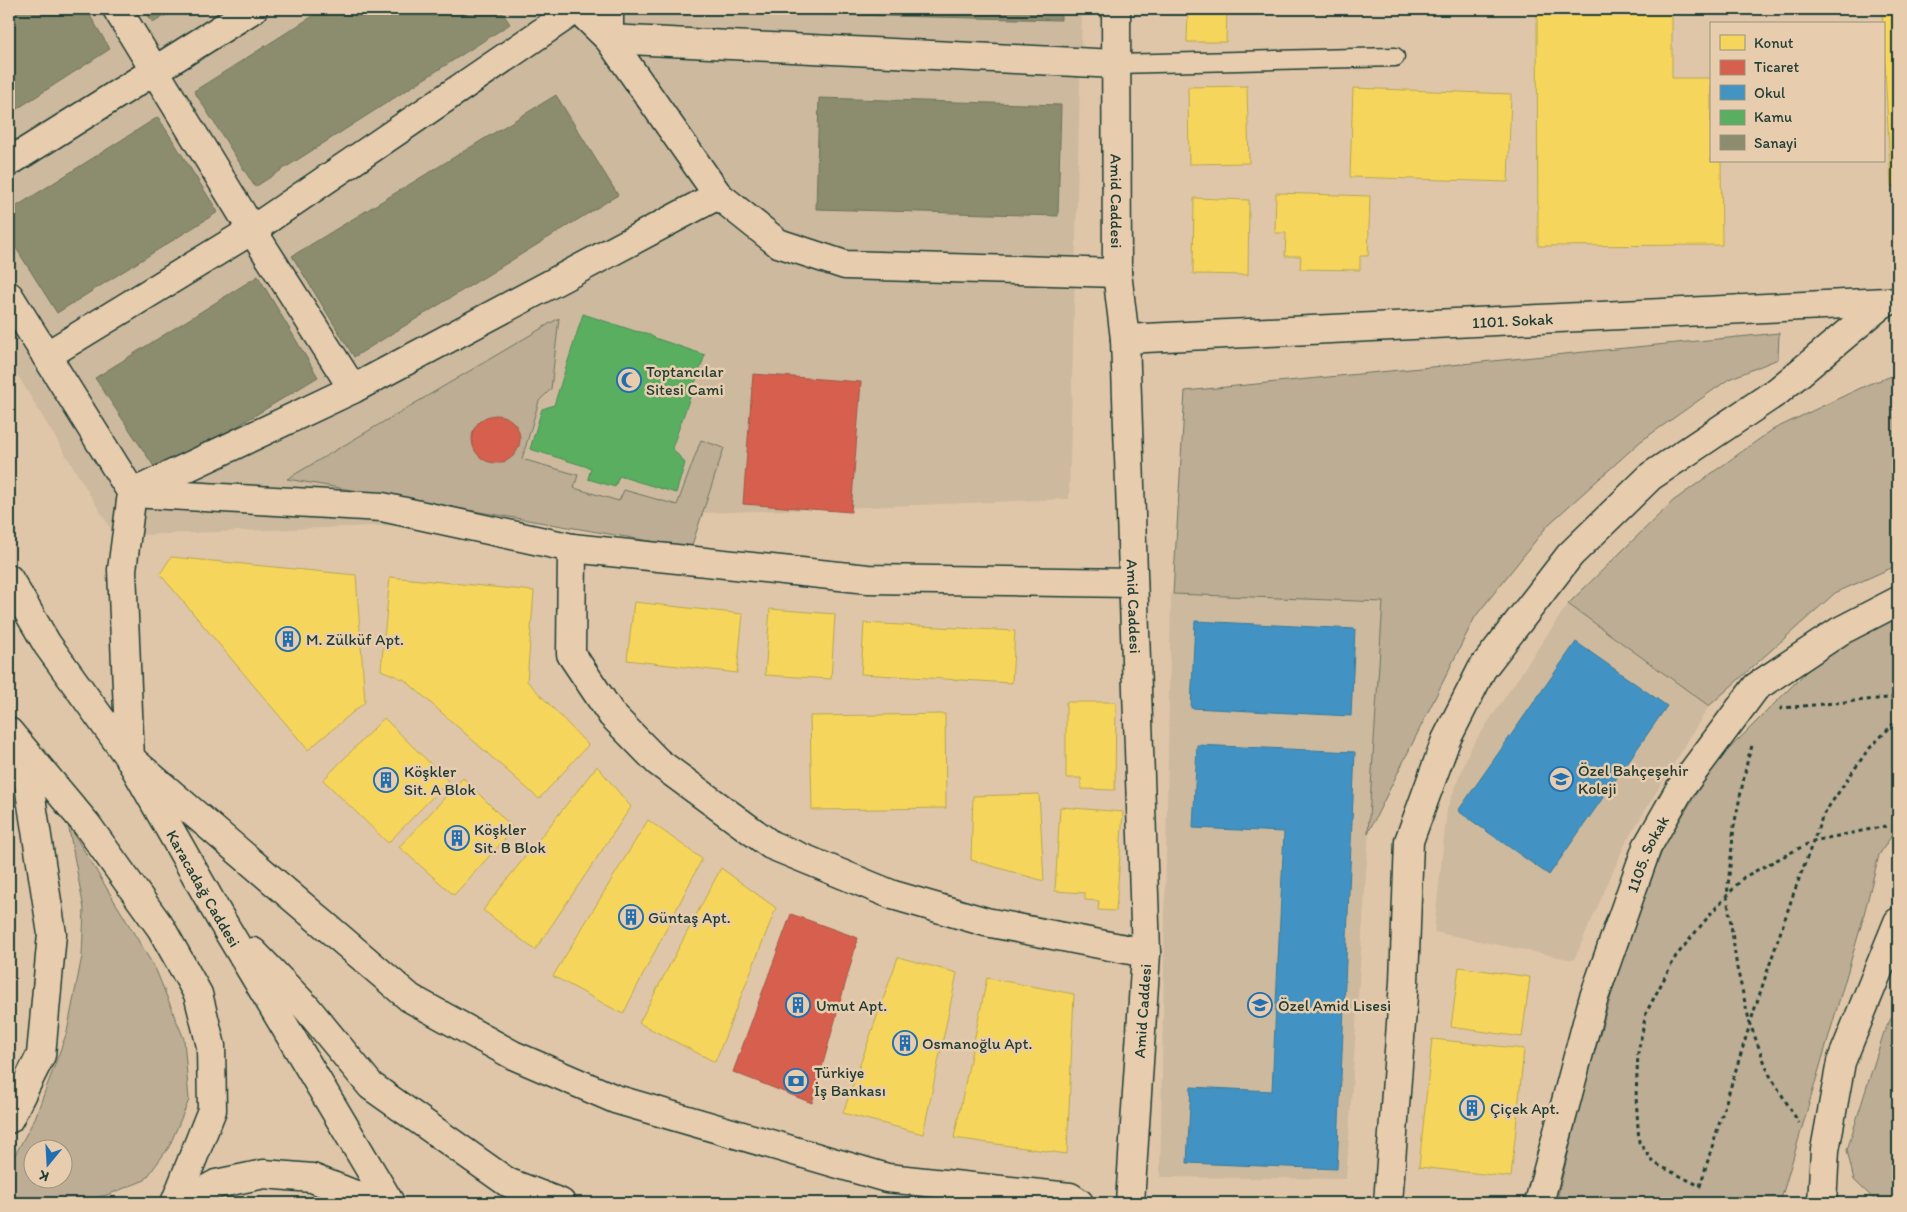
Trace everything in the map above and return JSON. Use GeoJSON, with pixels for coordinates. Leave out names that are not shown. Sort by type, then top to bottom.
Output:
{"type":"FeatureCollection","features":[{"type":"Feature","properties":{"kind":"main road"},"geometry":{"type":"LineString","coordinates":[[117,9],[252,230],[353,389]]}},
{"type":"Feature","properties":{"kind":"main road"},"geometry":{"type":"LineString","coordinates":[[9,162],[254,9]]}},
{"type":"Feature","properties":{"kind":"main road"},"geometry":{"type":"LineString","coordinates":[[46,356],[252,230],[577,9],[609,39],[718,195],[778,243],[845,264],[1117,273]]}},
{"type":"Feature","properties":{"kind":"main road"},"geometry":{"type":"LineString","coordinates":[[609,9],[609,39]]}},
{"type":"Feature","properties":{"kind":"main road","name":"Amid Caddesi"},"geometry":{"type":"LineString","coordinates":[[1116,9],[1117,273],[1125,338],[1146,953],[1130,1203]]}},
{"type":"Feature","properties":{"kind":"main road"},"geometry":{"type":"LineString","coordinates":[[609,39],[1116,64]]}},
{"type":"Feature","properties":{"kind":"main road"},"geometry":{"type":"LineString","coordinates":[[132,493],[353,389],[718,195]]}},
{"type":"Feature","properties":{"kind":"main road"},"geometry":{"type":"LineString","coordinates":[[9,296],[132,493],[122,570],[130,759],[410,998],[513,1055],[615,1099],[887,1178],[1070,1197],[1079,1203]]}},
{"type":"Feature","properties":{"kind":"main road"},"geometry":{"type":"LineString","coordinates":[[1388,1203],[1404,982],[1409,841],[1446,740],[1482,669],[1570,555],[1651,476],[1778,391],[1891,302]]}},
{"type":"Feature","properties":{"kind":"main road","name":"1101. Sokak"},"geometry":{"type":"LineString","coordinates":[[1125,338],[1891,302]]}},
{"type":"Feature","properties":{"kind":"main road"},"geometry":{"type":"LineString","coordinates":[[132,493],[382,507],[572,548],[868,579],[1134,583]]}},
{"type":"Feature","properties":{"kind":"main road"},"geometry":{"type":"LineString","coordinates":[[572,548],[570,654],[612,715],[658,762],[771,845],[893,895],[986,922],[1146,953]]}},
{"type":"Feature","properties":{"kind":"main road","name":"Karacadağ Caddesi"},"geometry":{"type":"LineString","coordinates":[[9,579],[47,644],[130,759],[220,916],[390,1203]]}},
{"type":"Feature","properties":{"kind":"main road","name":"1105. Sokak"},"geometry":{"type":"LineString","coordinates":[[1539,1203],[1593,1000],[1647,847],[1680,789],[1756,687],[1840,631],[1898,601]]}},
{"type":"Feature","properties":{"kind":"main road"},"geometry":{"type":"LineString","coordinates":[[9,1119],[41,1055],[52,934],[16,742]]}},
{"type":"Feature","properties":{"kind":"main road"},"geometry":{"type":"LineString","coordinates":[[16,742],[92,833],[161,928],[198,994],[211,1046],[212,1110],[175,1203]]}},
{"type":"Feature","properties":{"kind":"main road"},"geometry":{"type":"LineString","coordinates":[[220,916],[306,1006],[371,1086],[507,1182],[562,1203]]}},
{"type":"Feature","properties":{"kind":"main road"},"geometry":{"type":"LineString","coordinates":[[1822,1203],[1825,1150],[1841,1062],[1898,922]]}},
{"type":"Feature","properties":{"kind":"main road"},"geometry":{"type":"LineString","coordinates":[[181,1203],[216,1184],[264,1174],[312,1178],[358,1196],[370,1203]]}},
{"type":"Feature","properties":{"kind":"lane"},"geometry":{"type":"LineString","coordinates":[[1116,64],[1395,57]]}},
{"type":"Feature","properties":{"kind":"path"},"geometry":{"type":"LineString","coordinates":[[1776,715],[1782,708],[1898,697]]}},
{"type":"Feature","properties":{"kind":"path"},"geometry":{"type":"LineString","coordinates":[[1886,826],[1813,841],[1744,877],[1676,956],[1646,1014],[1638,1053],[1636,1097],[1639,1142],[1654,1163],[1700,1186],[1750,1024],[1793,895],[1813,841],[1823,815],[1867,751],[1898,719]]}},
{"type":"Feature","properties":{"kind":"path"},"geometry":{"type":"LineString","coordinates":[[1754,742],[1748,758],[1734,826],[1726,896],[1737,968],[1750,1024],[1769,1074],[1802,1127]]}},
{"type":"Feature","properties":{"kind":"shaded area"},"geometry":{"type":"Polygon","coordinates":[[[9,9],[1082,9],[1069,499],[115,536],[9,361],[9,9]]]}},
{"type":"Feature","properties":{"kind":"shaded area"},"geometry":{"type":"Polygon","coordinates":[[[559,318],[551,389],[539,401],[522,459],[578,475],[574,488],[619,501],[624,490],[677,505],[701,440],[724,448],[691,548],[287,479],[559,318]]]}},
{"type":"Feature","properties":{"kind":"shaded area"},"geometry":{"type":"Polygon","coordinates":[[[1779,333],[1778,359],[1729,379],[1641,441],[1548,525],[1475,617],[1368,833],[1383,602],[1173,594],[1185,391],[1779,333]]]}},
{"type":"Feature","properties":{"kind":"shaded area"},"geometry":{"type":"Polygon","coordinates":[[[1898,374],[1898,565],[1835,593],[1709,706],[1568,604],[1673,501],[1772,430],[1869,384],[1898,374]]]}},
{"type":"Feature","properties":{"kind":"shaded area","name":"Özel Amid Lisesi"},"geometry":{"type":"Polygon","coordinates":[[[1171,594],[1384,601],[1346,1179],[1160,1177],[1171,594]]]}},
{"type":"Feature","properties":{"kind":"shaded area","name":"Özel Bahçeşehir Koleji"},"geometry":{"type":"Polygon","coordinates":[[[1568,604],[1709,706],[1626,842],[1574,960],[1434,932],[1447,809],[1470,749],[1568,604]]]}},
{"type":"Feature","properties":{"kind":"shaded area"},"geometry":{"type":"Polygon","coordinates":[[[1898,616],[1898,826],[1879,855],[1861,926],[1780,1203],[1556,1203],[1586,1080],[1634,919],[1665,844],[1715,763],[1823,655],[1898,616]]]}},
{"type":"Feature","properties":{"kind":"shaded area"},"geometry":{"type":"Polygon","coordinates":[[[68,824],[156,970],[184,1039],[189,1100],[169,1147],[145,1180],[107,1195],[69,1203],[9,1203],[9,1166],[22,1142],[22,1190],[72,1190],[72,1140],[23,1140],[35,1118],[67,1032],[82,956],[84,909],[68,824]]]}},
{"type":"Feature","properties":{"kind":"shaded area"},"geometry":{"type":"Polygon","coordinates":[[[1898,1005],[1898,1203],[1878,1203],[1854,1180],[1847,1150],[1884,1032],[1898,1005]]]}},
{"type":"Feature","properties":{"kind":"shaded area"},"geometry":{"type":"Polygon","coordinates":[[[258,1198],[301,1201],[306,1203],[236,1203],[258,1198]]]}},
{"type":"Feature","properties":{"kind":"building: Konut"},"geometry":{"type":"Polygon","coordinates":[[[1188,9],[1227,9],[1226,42],[1187,42],[1188,9]]]}},
{"type":"Feature","properties":{"kind":"building: Konut"},"geometry":{"type":"Polygon","coordinates":[[[1537,9],[1672,9],[1672,78],[1710,78],[1710,162],[1721,162],[1722,245],[1538,246],[1537,9]]]}},
{"type":"Feature","properties":{"kind":"building: Konut"},"geometry":{"type":"Polygon","coordinates":[[[1882,9],[1898,9],[1898,186],[1891,186],[1882,9]]]}},
{"type":"Feature","properties":{"kind":"building: Konut"},"geometry":{"type":"Polygon","coordinates":[[[1247,86],[1249,163],[1189,164],[1188,87],[1247,86]]]}},
{"type":"Feature","properties":{"kind":"building: Konut"},"geometry":{"type":"Polygon","coordinates":[[[1353,88],[1511,94],[1508,182],[1350,177],[1353,88]]]}},
{"type":"Feature","properties":{"kind":"building: Konut"},"geometry":{"type":"Polygon","coordinates":[[[1276,193],[1370,196],[1368,256],[1360,256],[1360,270],[1300,269],[1301,256],[1285,256],[1286,233],[1275,233],[1276,193]]]}},
{"type":"Feature","properties":{"kind":"building: Konut"},"geometry":{"type":"Polygon","coordinates":[[[1194,198],[1249,200],[1248,275],[1193,274],[1194,198]]]}},
{"type":"Feature","properties":{"kind":"building: Konut","name":"M. Zülküf Apt."},"geometry":{"type":"Polygon","coordinates":[[[171,557],[356,575],[365,702],[308,750],[160,574],[171,557]]]}},
{"type":"Feature","properties":{"kind":"building: Konut"},"geometry":{"type":"Polygon","coordinates":[[[390,577],[534,591],[527,681],[588,745],[539,799],[405,680],[381,670],[390,577]]]}},
{"type":"Feature","properties":{"kind":"building: Konut"},"geometry":{"type":"Polygon","coordinates":[[[634,602],[743,614],[737,673],[627,660],[634,602]]]}},
{"type":"Feature","properties":{"kind":"building: Konut"},"geometry":{"type":"Polygon","coordinates":[[[770,609],[835,614],[831,679],[765,675],[770,609]]]}},
{"type":"Feature","properties":{"kind":"building: Konut"},"geometry":{"type":"Polygon","coordinates":[[[864,623],[1015,631],[1012,683],[861,674],[864,623]]]}},
{"type":"Feature","properties":{"kind":"building: Konut"},"geometry":{"type":"Polygon","coordinates":[[[1066,702],[1116,702],[1115,790],[1081,789],[1081,778],[1066,778],[1066,702]]]}},
{"type":"Feature","properties":{"kind":"building: Konut"},"geometry":{"type":"Polygon","coordinates":[[[945,714],[946,808],[812,810],[810,716],[945,714]]]}},
{"type":"Feature","properties":{"kind":"building: Konut","name":"Köşkler Sit. A Blok"},"geometry":{"type":"Polygon","coordinates":[[[384,718],[448,781],[388,843],[323,780],[384,718]]]}},
{"type":"Feature","properties":{"kind":"building: Konut"},"geometry":{"type":"Polygon","coordinates":[[[597,766],[631,807],[535,950],[483,910],[597,766]]]}},
{"type":"Feature","properties":{"kind":"building: Konut","name":"Köşkler Sit. B Blok"},"geometry":{"type":"Polygon","coordinates":[[[463,778],[514,829],[454,895],[399,847],[463,778]]]}},
{"type":"Feature","properties":{"kind":"building: Konut"},"geometry":{"type":"Polygon","coordinates":[[[1039,794],[1044,881],[971,860],[973,796],[1039,794]]]}},
{"type":"Feature","properties":{"kind":"building: Konut"},"geometry":{"type":"Polygon","coordinates":[[[1060,807],[1123,812],[1116,911],[1098,910],[1099,901],[1085,900],[1085,893],[1055,891],[1060,807]]]}},
{"type":"Feature","properties":{"kind":"building: Konut","name":"Güntaş Apt."},"geometry":{"type":"Polygon","coordinates":[[[648,820],[702,859],[623,1014],[553,976],[648,820]]]}},
{"type":"Feature","properties":{"kind":"building: Konut"},"geometry":{"type":"Polygon","coordinates":[[[721,868],[776,908],[715,1062],[639,1023],[721,868]]]}},
{"type":"Feature","properties":{"kind":"building: Konut","name":"Osmanoğlu Apt."},"geometry":{"type":"Polygon","coordinates":[[[898,957],[957,973],[923,1134],[843,1113],[898,957]]]}},
{"type":"Feature","properties":{"kind":"building: Konut"},"geometry":{"type":"Polygon","coordinates":[[[1459,967],[1530,977],[1522,1037],[1451,1027],[1459,967]]]}},
{"type":"Feature","properties":{"kind":"building: Konut"},"geometry":{"type":"Polygon","coordinates":[[[987,978],[1074,994],[1067,1154],[954,1138],[987,978]]]}},
{"type":"Feature","properties":{"kind":"building: Konut","name":"Çiçek Apt."},"geometry":{"type":"Polygon","coordinates":[[[1432,1039],[1524,1049],[1511,1177],[1419,1167],[1432,1039]]]}},
{"type":"Feature","properties":{"kind":"building: Ticaret"},"geometry":{"type":"Polygon","coordinates":[[[753,374],[861,382],[851,512],[743,504],[753,374]]]}},
{"type":"Feature","properties":{"kind":"building: Ticaret"},"geometry":{"type":"Polygon","coordinates":[[[491,415],[501,415],[513,422],[520,434],[520,444],[513,456],[501,463],[491,463],[483,459],[476,452],[472,444],[472,434],[476,426],[483,419],[491,415]]]}},
{"type":"Feature","properties":{"kind":"building: Ticaret","name":"Umut Apt."},"geometry":{"type":"Polygon","coordinates":[[[791,914],[858,938],[812,1103],[733,1072],[791,914]]]}},
{"type":"Feature","properties":{"kind":"building: Okul"},"geometry":{"type":"Polygon","coordinates":[[[1195,621],[1355,629],[1351,716],[1191,708],[1195,621]]]}},
{"type":"Feature","properties":{"kind":"building: Okul"},"geometry":{"type":"Polygon","coordinates":[[[1576,642],[1667,706],[1549,875],[1458,811],[1576,642]]]}},
{"type":"Feature","properties":{"kind":"building: Okul"},"geometry":{"type":"Polygon","coordinates":[[[1197,745],[1355,752],[1337,1169],[1187,1163],[1191,1087],[1272,1091],[1284,832],[1193,828],[1197,745]]]}},
{"type":"Feature","properties":{"kind":"building: Kamu","name":"Toptancılar Sitesi Cami"},"geometry":{"type":"Polygon","coordinates":[[[583,314],[646,333],[655,338],[705,355],[672,448],[685,463],[676,493],[619,476],[615,487],[588,479],[591,468],[530,449],[542,409],[554,405],[583,314]]]}},
{"type":"Feature","properties":{"kind":"building: Sanayi"},"geometry":{"type":"Polygon","coordinates":[[[9,9],[86,9],[110,49],[9,114],[9,9]]]}},
{"type":"Feature","properties":{"kind":"building: Sanayi"},"geometry":{"type":"Polygon","coordinates":[[[144,9],[176,9],[153,23],[144,9]]]}},
{"type":"Feature","properties":{"kind":"building: Sanayi"},"geometry":{"type":"Polygon","coordinates":[[[324,9],[500,9],[510,24],[255,187],[194,91],[324,9]]]}},
{"type":"Feature","properties":{"kind":"building: Sanayi"},"geometry":{"type":"Polygon","coordinates":[[[675,9],[1061,9],[1061,20],[675,11],[675,9]]]}},
{"type":"Feature","properties":{"kind":"building: Sanayi"},"geometry":{"type":"Polygon","coordinates":[[[556,95],[618,195],[354,357],[292,256],[556,95]]]}},
{"type":"Feature","properties":{"kind":"building: Sanayi"},"geometry":{"type":"Polygon","coordinates":[[[819,98],[1061,105],[1058,216],[816,209],[819,98]]]}},
{"type":"Feature","properties":{"kind":"building: Sanayi"},"geometry":{"type":"Polygon","coordinates":[[[158,117],[218,212],[57,313],[9,237],[9,211],[158,117]]]}},
{"type":"Feature","properties":{"kind":"building: Sanayi"},"geometry":{"type":"Polygon","coordinates":[[[258,276],[318,377],[159,474],[95,378],[258,276]]]}},
{"type":"Feature","properties":{"kind":"place","name":"Toptancılar Sitesi Cami"},"geometry":{"type":"Point","coordinates":[629,380]}},
{"type":"Feature","properties":{"kind":"place","name":"M. Zülküf Apt."},"geometry":{"type":"Point","coordinates":[288,639]}},
{"type":"Feature","properties":{"kind":"place","name":"Özel Bahçeşehir Koleji"},"geometry":{"type":"Point","coordinates":[1561,779]}},
{"type":"Feature","properties":{"kind":"place","name":"Köşkler Sit. A Blok"},"geometry":{"type":"Point","coordinates":[386,780]}},
{"type":"Feature","properties":{"kind":"place","name":"Köşkler Sit. B Blok"},"geometry":{"type":"Point","coordinates":[457,838]}},
{"type":"Feature","properties":{"kind":"place","name":"Güntaş Apt."},"geometry":{"type":"Point","coordinates":[631,917]}},
{"type":"Feature","properties":{"kind":"place","name":"Umut Apt."},"geometry":{"type":"Point","coordinates":[798,1005]}},
{"type":"Feature","properties":{"kind":"place","name":"Özel Amid Lisesi"},"geometry":{"type":"Point","coordinates":[1260,1005]}},
{"type":"Feature","properties":{"kind":"place","name":"Osmanoğlu Apt."},"geometry":{"type":"Point","coordinates":[905,1043]}},
{"type":"Feature","properties":{"kind":"place","name":"Türkiye İş Bankası"},"geometry":{"type":"Point","coordinates":[796,1081]}},
{"type":"Feature","properties":{"kind":"place","name":"Çiçek Apt."},"geometry":{"type":"Point","coordinates":[1472,1108]}}]}
